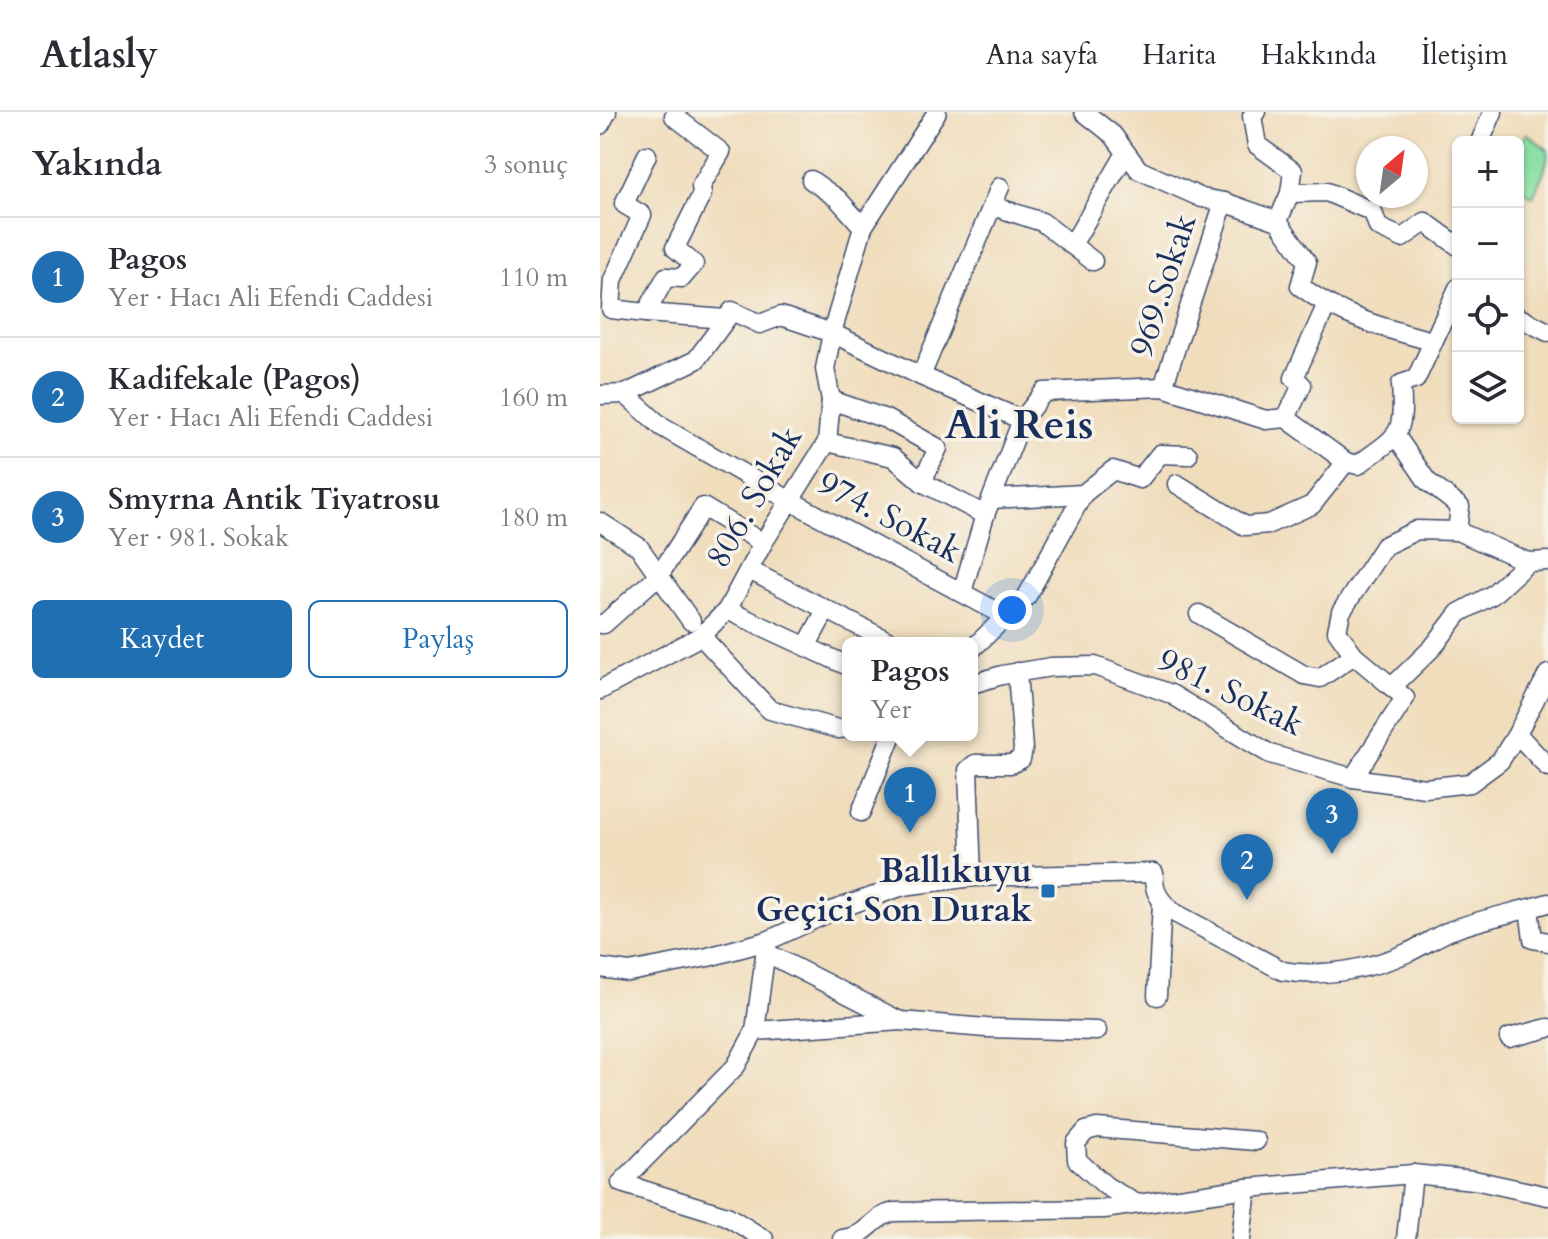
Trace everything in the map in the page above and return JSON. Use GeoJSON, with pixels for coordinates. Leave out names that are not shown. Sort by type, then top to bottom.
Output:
{"type":"FeatureCollection","features":[{"type":"Feature","properties":{"kind":"street"},"geometry":{"type":"LineString","coordinates":[[600,125],[607,112]]}},
{"type":"Feature","properties":{"kind":"street"},"geometry":{"type":"LineString","coordinates":[[646,313],[666,277],[682,278],[694,264],[675,248],[702,194],[701,186],[721,152],[674,116],[676,112]]}},
{"type":"Feature","properties":{"kind":"street","name":"806. Sokak"},"geometry":{"type":"LineString","coordinates":[[600,690],[727,610],[763,543],[827,442],[831,400],[825,369],[832,333],[863,227],[937,112]]}},
{"type":"Feature","properties":{"kind":"street"},"geometry":{"type":"LineString","coordinates":[[1084,112],[1113,135],[1139,170],[1202,198],[1224,202],[1278,221],[1307,262],[1300,286],[1326,306],[1377,327],[1432,341]]}},
{"type":"Feature","properties":{"kind":"street"},"geometry":{"type":"LineString","coordinates":[[1256,112],[1252,116],[1257,145],[1293,171],[1290,193],[1278,221]]}},
{"type":"Feature","properties":{"kind":"street"},"geometry":{"type":"LineString","coordinates":[[1483,136],[1493,112]]}},
{"type":"Feature","properties":{"kind":"street"},"geometry":{"type":"LineString","coordinates":[[1072,245],[1126,153]]}},
{"type":"Feature","properties":{"kind":"street"},"geometry":{"type":"LineString","coordinates":[[647,155],[624,204],[642,215],[613,280],[611,309],[726,319]]}},
{"type":"Feature","properties":{"kind":"street"},"geometry":{"type":"LineString","coordinates":[[811,180],[838,199],[863,227]]}},
{"type":"Feature","properties":{"kind":"street"},"geometry":{"type":"LineString","coordinates":[[921,376],[1000,187]]}},
{"type":"Feature","properties":{"kind":"street"},"geometry":{"type":"LineString","coordinates":[[1290,193],[1327,192],[1373,212],[1378,227],[1402,238],[1425,222],[1452,242]]}},
{"type":"Feature","properties":{"kind":"street","name":"969.Sokak"},"geometry":{"type":"LineString","coordinates":[[962,592],[989,507],[1022,420],[1044,392],[1163,387],[1224,202]]}},
{"type":"Feature","properties":{"kind":"street"},"geometry":{"type":"LineString","coordinates":[[993,206],[1042,222],[1093,261]]}},
{"type":"Feature","properties":{"kind":"street"},"geometry":{"type":"LineString","coordinates":[[1163,387],[1266,420],[1286,418],[1346,462],[1358,465],[1396,436],[1403,416],[1401,384],[1416,379],[1452,300]]}},
{"type":"Feature","properties":{"kind":"street"},"geometry":{"type":"LineString","coordinates":[[1286,418],[1302,385],[1294,378],[1326,306]]}},
{"type":"Feature","properties":{"kind":"street"},"geometry":{"type":"LineString","coordinates":[[600,395],[625,394],[696,360],[732,311],[760,324],[781,316],[832,333],[1022,420]]}},
{"type":"Feature","properties":{"kind":"street"},"geometry":{"type":"LineString","coordinates":[[1524,320],[1548,332]]}},
{"type":"Feature","properties":{"kind":"street","name":"974. Sokak"},"geometry":{"type":"LineString","coordinates":[[625,394],[662,427],[789,500],[1007,617]]}},
{"type":"Feature","properties":{"kind":"street"},"geometry":{"type":"LineString","coordinates":[[831,400],[886,419],[938,448],[922,482]]}},
{"type":"Feature","properties":{"kind":"street"},"geometry":{"type":"LineString","coordinates":[[1396,436],[1427,481],[1460,507],[1457,531]]}},
{"type":"Feature","properties":{"kind":"street"},"geometry":{"type":"LineString","coordinates":[[827,442],[893,457],[922,482],[989,507],[1083,494]]}},
{"type":"Feature","properties":{"kind":"street"},"geometry":{"type":"LineString","coordinates":[[978,644],[1027,596],[1083,494],[1113,470],[1140,479],[1160,454],[1188,455]]}},
{"type":"Feature","properties":{"kind":"street"},"geometry":{"type":"LineString","coordinates":[[1177,484],[1245,526],[1269,524],[1312,505],[1346,462]]}},
{"type":"Feature","properties":{"kind":"street"},"geometry":{"type":"LineString","coordinates":[[600,624],[604,624],[660,574],[703,507],[763,543]]}},
{"type":"Feature","properties":{"kind":"street"},"geometry":{"type":"LineString","coordinates":[[600,522],[639,547],[696,628],[770,710],[842,729]]}},
{"type":"Feature","properties":{"kind":"street"},"geometry":{"type":"LineString","coordinates":[[1353,778],[1405,698],[1354,655],[1337,631],[1341,612],[1384,546],[1417,530],[1457,531],[1528,562],[1548,561]]}},
{"type":"Feature","properties":{"kind":"street"},"geometry":{"type":"LineString","coordinates":[[1392,687],[1433,647],[1459,613],[1492,595],[1528,562]]}},
{"type":"Feature","properties":{"kind":"street"},"geometry":{"type":"LineString","coordinates":[[749,570],[880,637]]}},
{"type":"Feature","properties":{"kind":"street"},"geometry":{"type":"LineString","coordinates":[[727,610],[842,663]]}},
{"type":"Feature","properties":{"kind":"street"},"geometry":{"type":"LineString","coordinates":[[807,645],[826,610]]}},
{"type":"Feature","properties":{"kind":"street"},"geometry":{"type":"LineString","coordinates":[[1199,614],[1304,675],[1320,678],[1354,655]]}},
{"type":"Feature","properties":{"kind":"street","name":"981. Sokak"},"geometry":{"type":"LineString","coordinates":[[978,682],[1051,667],[1095,666],[1171,694],[1270,754],[1353,778],[1425,788],[1470,783],[1500,761],[1548,674]]}},
{"type":"Feature","properties":{"kind":"street"},"geometry":{"type":"LineString","coordinates":[[972,877],[968,770],[975,764],[1011,764],[1021,759],[1023,749],[1017,672]]}},
{"type":"Feature","properties":{"kind":"street"},"geometry":{"type":"LineString","coordinates":[[1517,734],[1548,767]]}},
{"type":"Feature","properties":{"kind":"street"},"geometry":{"type":"LineString","coordinates":[[861,812],[890,741]]}},
{"type":"Feature","properties":{"kind":"street"},"geometry":{"type":"LineString","coordinates":[[600,968],[629,972],[766,946],[837,909],[903,886],[972,877],[1154,873],[1153,888],[1162,903],[1173,912],[1283,971],[1300,974],[1324,973],[1406,954],[1459,928],[1548,903]]}},
{"type":"Feature","properties":{"kind":"street"},"geometry":{"type":"LineString","coordinates":[[1157,996],[1162,903]]}},
{"type":"Feature","properties":{"kind":"street"},"geometry":{"type":"LineString","coordinates":[[1529,909],[1533,939],[1548,942]]}},
{"type":"Feature","properties":{"kind":"street"},"geometry":{"type":"LineString","coordinates":[[766,946],[901,1021]]}},
{"type":"Feature","properties":{"kind":"street"},"geometry":{"type":"LineString","coordinates":[[764,1239],[727,1216],[621,1183],[736,1066],[755,1031],[766,946]]}},
{"type":"Feature","properties":{"kind":"street"},"geometry":{"type":"LineString","coordinates":[[755,1031],[901,1021],[986,1028],[1097,1031]]}},
{"type":"Feature","properties":{"kind":"street"},"geometry":{"type":"LineString","coordinates":[[1509,1038],[1548,1028]]}},
{"type":"Feature","properties":{"kind":"street"},"geometry":{"type":"LineString","coordinates":[[1137,1204],[1106,1186],[1077,1160],[1076,1143],[1086,1131],[1097,1128],[1256,1141]]}},
{"type":"Feature","properties":{"kind":"street"},"geometry":{"type":"LineString","coordinates":[[842,1239],[864,1233],[881,1217],[894,1212],[1104,1209],[1247,1188],[1413,1174],[1474,1180],[1548,1196]]}},
{"type":"Feature","properties":{"kind":"street"},"geometry":{"type":"LineString","coordinates":[[1406,1239],[1413,1174]]}},
{"type":"Feature","properties":{"kind":"street"},"geometry":{"type":"LineString","coordinates":[[1241,1239],[1247,1188]]}},
{"type":"Feature","properties":{"kind":"green space"},"geometry":{"type":"Polygon","coordinates":[[[1526,133],[1548,150],[1545,168],[1533,197],[1524,190],[1526,133]]]}},
{"type":"Feature","properties":{"kind":"place","name":"Pagos"},"geometry":{"type":"Point","coordinates":[910,833]}},
{"type":"Feature","properties":{"kind":"place","name":"Smyrna Antik Tiyatrosu"},"geometry":{"type":"Point","coordinates":[1332,854]}},
{"type":"Feature","properties":{"kind":"place","name":"Ballıkuyu Geçici Son Durak"},"geometry":{"type":"Point","coordinates":[1048,891]}},
{"type":"Feature","properties":{"kind":"place","name":"Kadifekale (Pagos)"},"geometry":{"type":"Point","coordinates":[1247,900]}},
{"type":"Feature","properties":{"kind":"district","name":"Ali Reis"},"geometry":{"type":"Point","coordinates":[1019,424]}}]}
